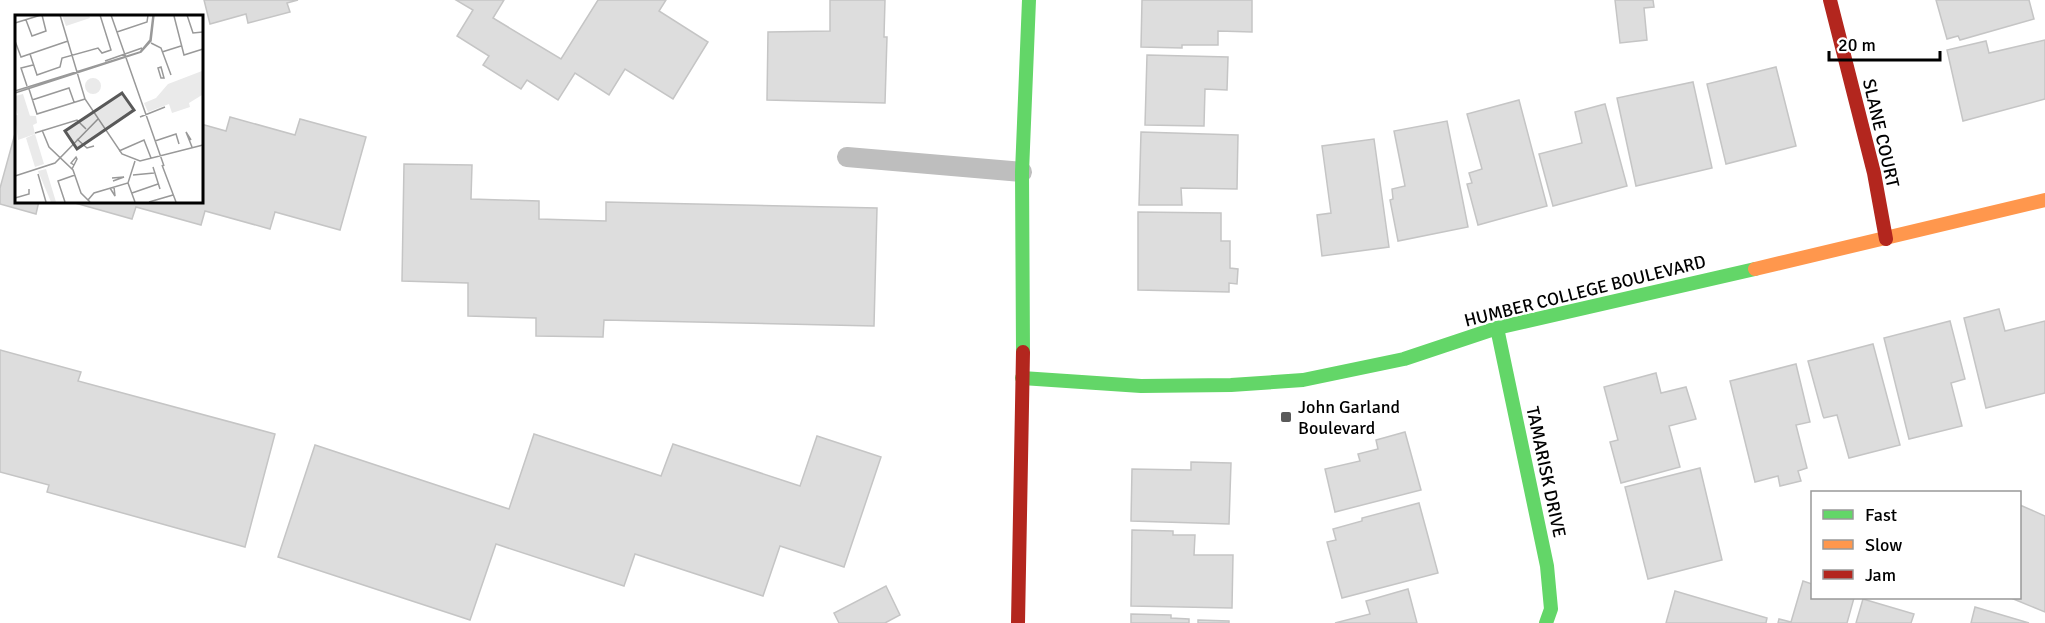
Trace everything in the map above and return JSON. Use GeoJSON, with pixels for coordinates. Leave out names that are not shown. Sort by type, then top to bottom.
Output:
{"type":"FeatureCollection","features":[{"type":"Feature","properties":{"kind":"street"},"geometry":{"type":"LineString","coordinates":[[1018,623],[1022,378],[1022,172],[1029,0]]}},
{"type":"Feature","properties":{"kind":"street","name":"SLANE COURT"},"geometry":{"type":"LineString","coordinates":[[1830,0],[1874,173],[1886,239]]}},
{"type":"Feature","properties":{"kind":"street","name":"HUMBER COLLEGE BOULEVARD"},"geometry":{"type":"LineString","coordinates":[[1022,378],[1142,386],[1231,385],[1303,380],[1404,358],[1497,328],[1886,239],[2045,200]]}},
{"type":"Feature","properties":{"kind":"street","name":"TAMARISK DRIVE"},"geometry":{"type":"LineString","coordinates":[[1497,328],[1547,566],[1551,609],[1546,623]]}},
{"type":"Feature","properties":{"kind":"lane"},"geometry":{"type":"LineString","coordinates":[[847,157],[1022,172]]}},
{"type":"Feature","properties":{"kind":"building"},"geometry":{"type":"Polygon","coordinates":[[[204,0],[298,0],[287,3],[290,12],[248,23],[246,14],[210,24],[204,0]]]}},
{"type":"Feature","properties":{"kind":"building"},"geometry":{"type":"Polygon","coordinates":[[[456,0],[504,0],[493,18],[561,59],[598,0],[666,0],[659,11],[708,42],[673,99],[625,69],[609,95],[575,73],[558,100],[527,80],[521,89],[483,65],[489,56],[457,36],[473,10],[456,0]]]}},
{"type":"Feature","properties":{"kind":"building"},"geometry":{"type":"Polygon","coordinates":[[[830,0],[885,0],[884,37],[887,37],[885,103],[767,100],[768,32],[830,31],[830,0]]]}},
{"type":"Feature","properties":{"kind":"building"},"geometry":{"type":"Polygon","coordinates":[[[1142,0],[1252,0],[1252,32],[1218,31],[1218,45],[1182,45],[1182,48],[1141,47],[1142,0]]]}},
{"type":"Feature","properties":{"kind":"building"},"geometry":{"type":"Polygon","coordinates":[[[1615,0],[1653,0],[1654,7],[1644,8],[1647,40],[1620,43],[1615,0]]]}},
{"type":"Feature","properties":{"kind":"building"},"geometry":{"type":"Polygon","coordinates":[[[1936,0],[2029,0],[2034,19],[1960,40],[1958,36],[1947,39],[1936,0]]]}},
{"type":"Feature","properties":{"kind":"building"},"geometry":{"type":"Polygon","coordinates":[[[2045,40],[2045,99],[1963,121],[1947,50],[1986,41],[1989,53],[2045,40]]]}},
{"type":"Feature","properties":{"kind":"building"},"geometry":{"type":"Polygon","coordinates":[[[1147,55],[1228,57],[1227,90],[1205,89],[1204,126],[1145,125],[1147,55]]]}},
{"type":"Feature","properties":{"kind":"building"},"geometry":{"type":"Polygon","coordinates":[[[1776,67],[1796,146],[1726,164],[1707,84],[1776,67]]]}},
{"type":"Feature","properties":{"kind":"building"},"geometry":{"type":"Polygon","coordinates":[[[1693,82],[1712,168],[1636,186],[1617,98],[1693,82]]]}},
{"type":"Feature","properties":{"kind":"building"},"geometry":{"type":"Polygon","coordinates":[[[1519,100],[1547,206],[1478,225],[1467,184],[1472,183],[1469,173],[1482,169],[1467,114],[1519,100]]]}},
{"type":"Feature","properties":{"kind":"building"},"geometry":{"type":"Polygon","coordinates":[[[1605,104],[1627,186],[1553,206],[1539,154],[1582,143],[1575,112],[1605,104]]]}},
{"type":"Feature","properties":{"kind":"building"},"geometry":{"type":"Polygon","coordinates":[[[230,117],[295,135],[300,119],[366,137],[340,230],[275,212],[270,229],[205,211],[201,225],[136,207],[132,219],[72,202],[202,202],[202,124],[226,131],[230,117]]]}},
{"type":"Feature","properties":{"kind":"building"},"geometry":{"type":"Polygon","coordinates":[[[1447,121],[1468,227],[1398,241],[1390,200],[1393,199],[1392,189],[1405,186],[1394,131],[1447,121]]]}},
{"type":"Feature","properties":{"kind":"building"},"geometry":{"type":"Polygon","coordinates":[[[1141,132],[1238,135],[1237,189],[1181,188],[1182,205],[1139,205],[1141,132]]]}},
{"type":"Feature","properties":{"kind":"building"},"geometry":{"type":"Polygon","coordinates":[[[15,134],[15,202],[39,202],[36,214],[0,204],[0,188],[15,134]]]}},
{"type":"Feature","properties":{"kind":"building"},"geometry":{"type":"Polygon","coordinates":[[[1374,139],[1389,247],[1322,256],[1317,215],[1331,213],[1322,146],[1374,139]]]}},
{"type":"Feature","properties":{"kind":"building"},"geometry":{"type":"Polygon","coordinates":[[[404,164],[472,165],[471,199],[539,201],[539,219],[606,221],[606,202],[877,208],[874,326],[604,320],[603,337],[536,336],[536,318],[468,316],[468,283],[402,281],[404,164]]]}},
{"type":"Feature","properties":{"kind":"building"},"geometry":{"type":"Polygon","coordinates":[[[1138,212],[1221,213],[1221,241],[1230,241],[1230,268],[1238,269],[1237,284],[1229,283],[1229,292],[1138,290],[1138,212]]]}},
{"type":"Feature","properties":{"kind":"building"},"geometry":{"type":"Polygon","coordinates":[[[1999,309],[2005,331],[2045,321],[2045,393],[1986,408],[1964,318],[1999,309]]]}},
{"type":"Feature","properties":{"kind":"building"},"geometry":{"type":"Polygon","coordinates":[[[1950,321],[1965,379],[1951,383],[1962,426],[1909,439],[1884,338],[1950,321]]]}},
{"type":"Feature","properties":{"kind":"building"},"geometry":{"type":"Polygon","coordinates":[[[1873,344],[1900,445],[1849,458],[1837,415],[1824,418],[1823,416],[1808,361],[1873,344]]]}},
{"type":"Feature","properties":{"kind":"building"},"geometry":{"type":"Polygon","coordinates":[[[0,350],[81,372],[78,381],[275,434],[245,547],[47,492],[49,485],[0,472],[0,350]]]}},
{"type":"Feature","properties":{"kind":"building"},"geometry":{"type":"Polygon","coordinates":[[[1796,364],[1810,422],[1796,425],[1807,468],[1798,471],[1801,481],[1780,486],[1778,476],[1755,482],[1730,381],[1796,364]]]}},
{"type":"Feature","properties":{"kind":"building"},"geometry":{"type":"Polygon","coordinates":[[[1656,373],[1661,393],[1686,387],[1696,419],[1669,426],[1680,467],[1621,483],[1610,442],[1618,440],[1604,387],[1656,373]]]}},
{"type":"Feature","properties":{"kind":"building"},"geometry":{"type":"Polygon","coordinates":[[[1405,432],[1421,490],[1335,512],[1325,469],[1360,461],[1358,454],[1378,449],[1376,440],[1405,432]]]}},
{"type":"Feature","properties":{"kind":"building"},"geometry":{"type":"Polygon","coordinates":[[[534,434],[661,476],[673,444],[800,486],[817,436],[881,457],[844,567],[780,546],[763,596],[635,554],[624,586],[496,544],[470,620],[278,557],[315,445],[509,509],[534,434]]]}},
{"type":"Feature","properties":{"kind":"building"},"geometry":{"type":"Polygon","coordinates":[[[1191,462],[1231,463],[1229,524],[1131,521],[1132,469],[1191,470],[1191,462]]]}},
{"type":"Feature","properties":{"kind":"building"},"geometry":{"type":"Polygon","coordinates":[[[1700,468],[1722,560],[1648,579],[1625,487],[1700,468]]]}},
{"type":"Feature","properties":{"kind":"building"},"geometry":{"type":"Polygon","coordinates":[[[1419,503],[1438,573],[1342,598],[1327,542],[1336,540],[1333,529],[1362,521],[1362,518],[1419,503]]]}},
{"type":"Feature","properties":{"kind":"building"},"geometry":{"type":"Polygon","coordinates":[[[2021,505],[2045,516],[2045,612],[2013,599],[2021,599],[2021,505]]]}},
{"type":"Feature","properties":{"kind":"building"},"geometry":{"type":"Polygon","coordinates":[[[1132,530],[1173,531],[1173,535],[1195,535],[1194,555],[1233,555],[1232,608],[1131,606],[1132,530]]]}},
{"type":"Feature","properties":{"kind":"building"},"geometry":{"type":"Polygon","coordinates":[[[1803,581],[1811,584],[1811,599],[1854,599],[1847,623],[1778,623],[1779,619],[1791,622],[1803,581]]]}},
{"type":"Feature","properties":{"kind":"building"},"geometry":{"type":"Polygon","coordinates":[[[886,586],[900,615],[885,623],[839,623],[834,613],[886,586]]]}},
{"type":"Feature","properties":{"kind":"building"},"geometry":{"type":"Polygon","coordinates":[[[1408,589],[1417,623],[1335,623],[1370,614],[1366,601],[1408,589]]]}},
{"type":"Feature","properties":{"kind":"building"},"geometry":{"type":"Polygon","coordinates":[[[1675,591],[1767,618],[1766,623],[1666,623],[1675,591]]]}},
{"type":"Feature","properties":{"kind":"building"},"geometry":{"type":"Polygon","coordinates":[[[1863,599],[1914,614],[1911,623],[1856,623],[1863,599]]]}},
{"type":"Feature","properties":{"kind":"building"},"geometry":{"type":"Polygon","coordinates":[[[1975,607],[2029,623],[1971,623],[1975,607]]]}},
{"type":"Feature","properties":{"kind":"building"},"geometry":{"type":"Polygon","coordinates":[[[1131,614],[1171,615],[1171,618],[1189,619],[1189,623],[1131,623],[1131,614]]]}},
{"type":"Feature","properties":{"kind":"building"},"geometry":{"type":"Polygon","coordinates":[[[1198,620],[1229,621],[1229,623],[1198,623],[1198,620]]]}},
{"type":"Feature","properties":{"kind":"traffic: fast"},"geometry":{"type":"LineString","coordinates":[[1023,352],[1022,172],[1029,0]]}},
{"type":"Feature","properties":{"kind":"traffic: fast"},"geometry":{"type":"LineString","coordinates":[[1022,378],[1141,386],[1231,385],[1303,380],[1404,359],[1497,328],[1755,269]]}},
{"type":"Feature","properties":{"kind":"traffic: fast"},"geometry":{"type":"LineString","coordinates":[[1497,328],[1547,566],[1551,609],[1546,623]]}},
{"type":"Feature","properties":{"kind":"traffic: slow"},"geometry":{"type":"LineString","coordinates":[[1755,269],[2045,200]]}},
{"type":"Feature","properties":{"kind":"traffic: jam"},"geometry":{"type":"LineString","coordinates":[[1830,0],[1874,173],[1886,239]]}},
{"type":"Feature","properties":{"kind":"traffic: jam"},"geometry":{"type":"LineString","coordinates":[[1018,623],[1023,352]]}},
{"type":"Feature","properties":{"kind":"place","name":"John Garland Boulevard"},"geometry":{"type":"Point","coordinates":[1286,417]}}]}
